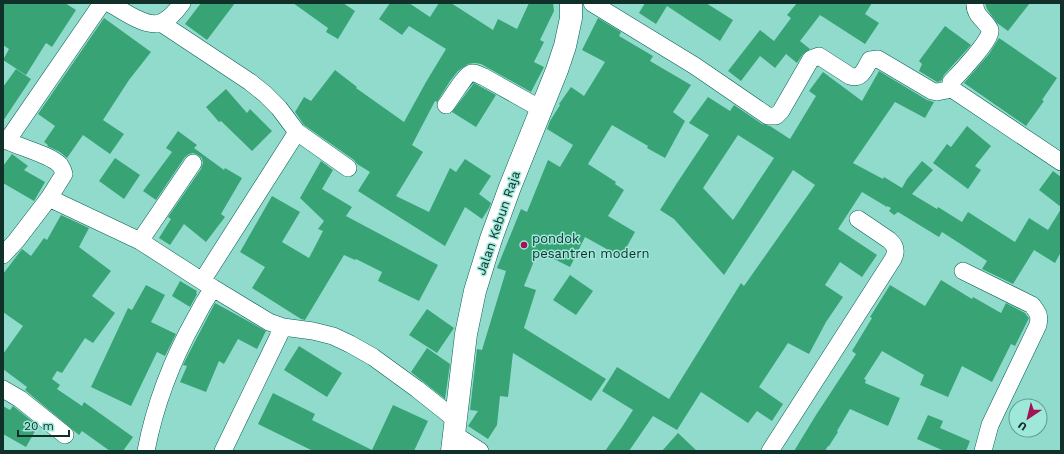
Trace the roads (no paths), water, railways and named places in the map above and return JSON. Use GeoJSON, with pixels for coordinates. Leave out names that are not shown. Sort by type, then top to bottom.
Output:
{"type":"FeatureCollection","features":[{"type":"Feature","properties":{"kind":"street"},"geometry":{"type":"LineString","coordinates":[[3,255],[50,198],[64,174],[58,164],[49,158],[5,140],[102,3]]}},
{"type":"Feature","properties":{"kind":"street"},"geometry":{"type":"LineString","coordinates":[[109,3],[144,22],[153,24],[161,23],[174,14],[182,3]]}},
{"type":"Feature","properties":{"kind":"street","name":"Jalan Kebun Raja"},"geometry":{"type":"LineString","coordinates":[[454,435],[466,334],[475,291],[491,239],[510,187],[557,70],[565,46],[571,18],[571,3]]}},
{"type":"Feature","properties":{"kind":"street"},"geometry":{"type":"LineString","coordinates":[[592,3],[696,66],[768,116],[776,116],[781,111],[812,59],[819,56],[854,78],[862,74],[870,60],[878,58],[932,91],[937,92],[952,89],[1061,162]]}},
{"type":"Feature","properties":{"kind":"street"},"geometry":{"type":"LineString","coordinates":[[952,89],[951,82],[982,47],[990,34],[990,29],[976,11],[975,3]]}},
{"type":"Feature","properties":{"kind":"street"},"geometry":{"type":"LineString","coordinates":[[161,23],[250,82],[279,108],[296,132],[348,168]]}},
{"type":"Feature","properties":{"kind":"street"},"geometry":{"type":"LineString","coordinates":[[446,105],[464,79],[469,74],[474,73],[541,109]]}},
{"type":"Feature","properties":{"kind":"street"},"geometry":{"type":"LineString","coordinates":[[146,451],[150,431],[176,356],[196,316],[208,284],[296,132]]}},
{"type":"Feature","properties":{"kind":"street"},"geometry":{"type":"LineString","coordinates":[[140,241],[193,163]]}},
{"type":"Feature","properties":{"kind":"street"},"geometry":{"type":"LineString","coordinates":[[50,198],[140,241],[269,322],[283,327],[333,336],[373,357],[417,389],[454,435],[480,451]]}},
{"type":"Feature","properties":{"kind":"street"},"geometry":{"type":"LineString","coordinates":[[770,451],[895,254],[896,248],[893,243],[858,219]]}},
{"type":"Feature","properties":{"kind":"street"},"geometry":{"type":"LineString","coordinates":[[963,271],[1032,305],[1039,314],[1038,325],[990,426],[983,451]]}},
{"type":"Feature","properties":{"kind":"street"},"geometry":{"type":"LineString","coordinates":[[223,451],[283,327]]}},
{"type":"Feature","properties":{"kind":"street"},"geometry":{"type":"LineString","coordinates":[[3,389],[20,399],[65,435]]}},
{"type":"Feature","properties":{"kind":"place","name":"pondok pesantren modern"},"geometry":{"type":"Point","coordinates":[524,245]}}]}
